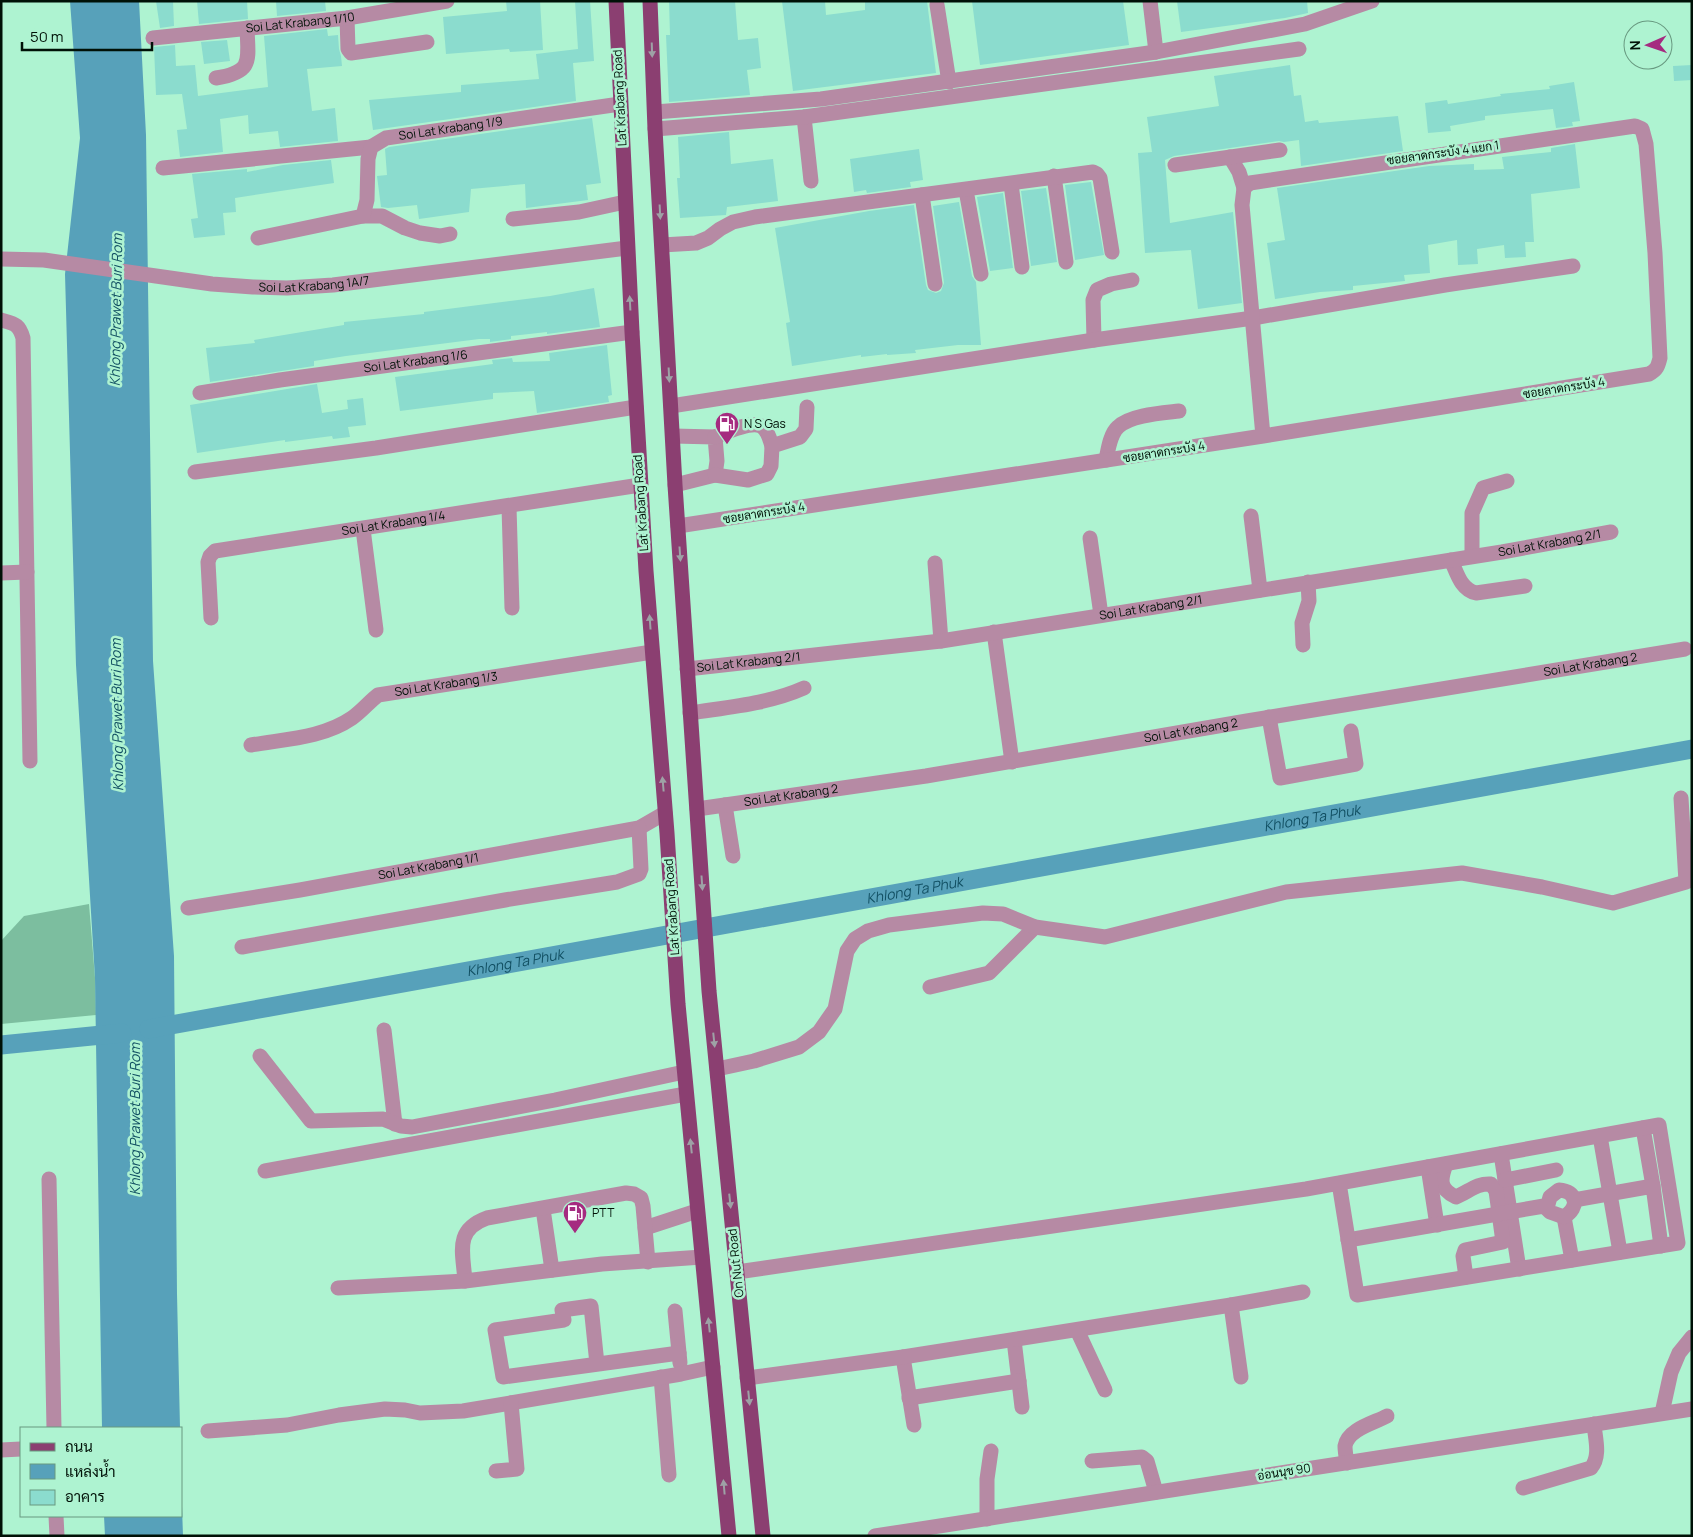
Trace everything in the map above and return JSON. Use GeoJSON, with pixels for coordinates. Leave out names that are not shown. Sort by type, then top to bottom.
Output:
{"type":"FeatureCollection","features":[{"type":"Feature","properties":{"kind":"main road","name":"Lat Krabang Road"},"geometry":{"type":"LineString","coordinates":[[616,1],[640,485],[684,1072]]}},
{"type":"Feature","properties":{"kind":"main road"},"geometry":{"type":"LineString","coordinates":[[650,1],[655,130],[675,485],[697,809]]}},
{"type":"Feature","properties":{"kind":"main road","name":"On Nut Road"},"geometry":{"type":"LineString","coordinates":[[697,809],[709,991],[763,1536]]}},
{"type":"Feature","properties":{"kind":"main road"},"geometry":{"type":"LineString","coordinates":[[684,1072],[729,1536]]}},
{"type":"Feature","properties":{"kind":"street","name":"Soi Lat Krabang 1/10"},"geometry":{"type":"LineString","coordinates":[[153,38],[347,18],[447,1]]}},
{"type":"Feature","properties":{"kind":"street"},"geometry":{"type":"LineString","coordinates":[[1150,1],[1156,52]]}},
{"type":"Feature","properties":{"kind":"street"},"geometry":{"type":"LineString","coordinates":[[655,112],[821,100],[1156,52],[1305,24],[1372,1]]}},
{"type":"Feature","properties":{"kind":"street"},"geometry":{"type":"LineString","coordinates":[[937,5],[949,82]]}},
{"type":"Feature","properties":{"kind":"street"},"geometry":{"type":"LineString","coordinates":[[347,18],[348,49],[351,53],[427,42]]}},
{"type":"Feature","properties":{"kind":"street"},"geometry":{"type":"LineString","coordinates":[[216,78],[228,76],[245,66],[248,60],[247,28]]}},
{"type":"Feature","properties":{"kind":"street"},"geometry":{"type":"LineString","coordinates":[[655,130],[804,117],[1299,49]]}},
{"type":"Feature","properties":{"kind":"street","name":"Soi Lat Krabang 1/9"},"geometry":{"type":"LineString","coordinates":[[163,168],[371,147],[386,138],[620,104]]}},
{"type":"Feature","properties":{"kind":"street"},"geometry":{"type":"LineString","coordinates":[[804,117],[811,181]]}},
{"type":"Feature","properties":{"kind":"street","name":"ซอยลาดกระบัง 4 แยก 1"},"geometry":{"type":"LineString","coordinates":[[1244,188],[1250,182],[1259,180],[1560,136],[1638,127],[1642,129],[1646,144],[1655,253],[1659,348],[1658,367],[1649,374]]}},
{"type":"Feature","properties":{"kind":"street"},"geometry":{"type":"LineString","coordinates":[[364,216],[367,200],[368,159],[371,147]]}},
{"type":"Feature","properties":{"kind":"street"},"geometry":{"type":"LineString","coordinates":[[1175,165],[1280,150]]}},
{"type":"Feature","properties":{"kind":"street"},"geometry":{"type":"LineString","coordinates":[[1230,157],[1244,188],[1242,205],[1263,436]]}},
{"type":"Feature","properties":{"kind":"street"},"geometry":{"type":"LineString","coordinates":[[662,245],[696,243],[708,238],[733,222],[755,217],[1093,172],[1100,178],[1102,186],[1112,252]]}},
{"type":"Feature","properties":{"kind":"street"},"geometry":{"type":"LineString","coordinates":[[1054,176],[1066,262]]}},
{"type":"Feature","properties":{"kind":"street"},"geometry":{"type":"LineString","coordinates":[[1011,184],[1022,267]]}},
{"type":"Feature","properties":{"kind":"street"},"geometry":{"type":"LineString","coordinates":[[966,190],[981,274]]}},
{"type":"Feature","properties":{"kind":"street"},"geometry":{"type":"LineString","coordinates":[[922,195],[935,284]]}},
{"type":"Feature","properties":{"kind":"street"},"geometry":{"type":"LineString","coordinates":[[513,219],[579,212],[625,202]]}},
{"type":"Feature","properties":{"kind":"street"},"geometry":{"type":"LineString","coordinates":[[258,238],[364,216],[382,216],[405,228],[420,233],[440,236],[450,234]]}},
{"type":"Feature","properties":{"kind":"street","name":"Soi Lat Krabang 1A/7"},"geometry":{"type":"LineString","coordinates":[[1,259],[44,260],[212,284],[287,288],[333,285],[627,248]]}},
{"type":"Feature","properties":{"kind":"street"},"geometry":{"type":"LineString","coordinates":[[671,406],[1094,340],[1253,318],[1445,284],[1573,266]]}},
{"type":"Feature","properties":{"kind":"street"},"geometry":{"type":"LineString","coordinates":[[1094,340],[1093,300],[1097,290],[1111,284],[1132,280]]}},
{"type":"Feature","properties":{"kind":"street"},"geometry":{"type":"LineString","coordinates":[[1,320],[14,324],[21,330],[23,338],[30,761]]}},
{"type":"Feature","properties":{"kind":"street","name":"Soi Lat Krabang 1/6"},"geometry":{"type":"LineString","coordinates":[[200,393],[280,380],[632,332]]}},
{"type":"Feature","properties":{"kind":"street","name":"ซอยลาดกระบัง 4"},"geometry":{"type":"LineString","coordinates":[[678,526],[1263,436],[1649,374]]}},
{"type":"Feature","properties":{"kind":"street"},"geometry":{"type":"LineString","coordinates":[[195,472],[376,448],[636,407]]}},
{"type":"Feature","properties":{"kind":"street"},"geometry":{"type":"LineString","coordinates":[[772,446],[800,437],[806,429],[806,407]]}},
{"type":"Feature","properties":{"kind":"street"},"geometry":{"type":"LineString","coordinates":[[1106,460],[1116,427],[1141,417],[1179,411]]}},
{"type":"Feature","properties":{"kind":"street"},"geometry":{"type":"LineString","coordinates":[[673,436],[715,437],[734,429],[752,425],[761,426],[768,433],[772,446],[771,466],[767,474],[748,480],[716,474],[675,485]]}},
{"type":"Feature","properties":{"kind":"street"},"geometry":{"type":"LineString","coordinates":[[715,437],[717,455],[716,474]]}},
{"type":"Feature","properties":{"kind":"street"},"geometry":{"type":"LineString","coordinates":[[1472,556],[1472,513],[1483,488],[1507,481]]}},
{"type":"Feature","properties":{"kind":"street","name":"Soi Lat Krabang 1/4"},"geometry":{"type":"LineString","coordinates":[[211,618],[208,562],[210,556],[215,551],[640,485]]}},
{"type":"Feature","properties":{"kind":"street"},"geometry":{"type":"LineString","coordinates":[[509,506],[512,608]]}},
{"type":"Feature","properties":{"kind":"street"},"geometry":{"type":"LineString","coordinates":[[1250,516],[1260,590]]}},
{"type":"Feature","properties":{"kind":"street"},"geometry":{"type":"LineString","coordinates":[[363,529],[376,630]]}},
{"type":"Feature","properties":{"kind":"street","name":"Soi Lat Krabang 2/1"},"geometry":{"type":"LineString","coordinates":[[687,669],[941,641],[1451,560],[1611,532]]}},
{"type":"Feature","properties":{"kind":"street"},"geometry":{"type":"LineString","coordinates":[[1090,538],[1101,615]]}},
{"type":"Feature","properties":{"kind":"street"},"geometry":{"type":"LineString","coordinates":[[1451,560],[1462,584],[1469,591],[1476,593],[1525,586]]}},
{"type":"Feature","properties":{"kind":"street"},"geometry":{"type":"LineString","coordinates":[[935,563],[941,641]]}},
{"type":"Feature","properties":{"kind":"street"},"geometry":{"type":"LineString","coordinates":[[1,573],[27,572]]}},
{"type":"Feature","properties":{"kind":"street"},"geometry":{"type":"LineString","coordinates":[[1303,644],[1302,623],[1309,602],[1308,582]]}},
{"type":"Feature","properties":{"kind":"street"},"geometry":{"type":"LineString","coordinates":[[994,632],[1012,762]]}},
{"type":"Feature","properties":{"kind":"street","name":"Soi Lat Krabang 2"},"geometry":{"type":"LineString","coordinates":[[697,809],[926,776],[1269,717],[1685,649]]}},
{"type":"Feature","properties":{"kind":"street","name":"Soi Lat Krabang 1/3"},"geometry":{"type":"LineString","coordinates":[[251,745],[330,730],[365,709],[378,695],[652,652]]}},
{"type":"Feature","properties":{"kind":"street"},"geometry":{"type":"LineString","coordinates":[[690,713],[767,701],[804,688]]}},
{"type":"Feature","properties":{"kind":"street"},"geometry":{"type":"LineString","coordinates":[[1269,717],[1280,778],[1356,764],[1350,730]]}},
{"type":"Feature","properties":{"kind":"street"},"geometry":{"type":"LineString","coordinates":[[717,1069],[754,1061],[799,1047],[819,1032],[835,1009],[847,951],[855,939],[868,930],[889,925],[983,913],[1003,914],[1035,927],[1105,937],[1286,892],[1462,873],[1542,887],[1613,903],[1686,882],[1681,798]]}},
{"type":"Feature","properties":{"kind":"street"},"geometry":{"type":"LineString","coordinates":[[725,805],[732,856]]}},
{"type":"Feature","properties":{"kind":"street","name":"Soi Lat Krabang 1/1"},"geometry":{"type":"LineString","coordinates":[[188,908],[300,890],[639,828],[665,812]]}},
{"type":"Feature","properties":{"kind":"street"},"geometry":{"type":"LineString","coordinates":[[242,947],[617,882],[639,874],[641,869],[639,828]]}},
{"type":"Feature","properties":{"kind":"street"},"geometry":{"type":"LineString","coordinates":[[930,987],[989,973],[1035,927]]}},
{"type":"Feature","properties":{"kind":"street"},"geometry":{"type":"LineString","coordinates":[[384,1030],[395,1124]]}},
{"type":"Feature","properties":{"kind":"street"},"geometry":{"type":"LineString","coordinates":[[260,1056],[311,1121],[383,1119],[401,1126],[412,1127],[555,1100],[684,1072]]}},
{"type":"Feature","properties":{"kind":"street"},"geometry":{"type":"LineString","coordinates":[[265,1171],[686,1094]]}},
{"type":"Feature","properties":{"kind":"street"},"geometry":{"type":"LineString","coordinates":[[737,1272],[1339,1183],[1659,1125],[1678,1243],[1357,1294],[1339,1183]]}},
{"type":"Feature","properties":{"kind":"street"},"geometry":{"type":"LineString","coordinates":[[1643,1128],[1661,1246]]}},
{"type":"Feature","properties":{"kind":"street"},"geometry":{"type":"LineString","coordinates":[[1600,1136],[1620,1252]]}},
{"type":"Feature","properties":{"kind":"street"},"geometry":{"type":"LineString","coordinates":[[1553,1144],[1559,1190]]}},
{"type":"Feature","properties":{"kind":"street"},"geometry":{"type":"LineString","coordinates":[[1466,1277],[1463,1256],[1465,1250],[1503,1242],[1505,1180],[1500,1154]]}},
{"type":"Feature","properties":{"kind":"street"},"geometry":{"type":"LineString","coordinates":[[1446,1164],[1442,1174],[1442,1181],[1443,1188],[1448,1193],[1456,1197],[1471,1187],[1483,1184],[1491,1184],[1496,1191],[1505,1213],[1519,1268]]}},
{"type":"Feature","properties":{"kind":"street"},"geometry":{"type":"LineString","coordinates":[[1428,1167],[1437,1225]]}},
{"type":"Feature","properties":{"kind":"street"},"geometry":{"type":"LineString","coordinates":[[1505,1180],[1556,1170]]}},
{"type":"Feature","properties":{"kind":"street"},"geometry":{"type":"LineString","coordinates":[[49,1179],[54,1427]]}},
{"type":"Feature","properties":{"kind":"street"},"geometry":{"type":"LineString","coordinates":[[1574,1200],[1653,1186]]}},
{"type":"Feature","properties":{"kind":"street"},"geometry":{"type":"LineString","coordinates":[[1348,1240],[1544,1206],[1546,1208],[1558,1215],[1564,1216],[1570,1213],[1574,1207],[1574,1200],[1566,1190],[1559,1190],[1550,1197],[1546,1208]]}},
{"type":"Feature","properties":{"kind":"street"},"geometry":{"type":"LineString","coordinates":[[466,1281],[462,1240],[470,1227],[477,1222],[487,1218],[634,1194],[641,1198],[648,1262]]}},
{"type":"Feature","properties":{"kind":"street"},"geometry":{"type":"LineString","coordinates":[[542,1209],[552,1270]]}},
{"type":"Feature","properties":{"kind":"street"},"geometry":{"type":"LineString","coordinates":[[645,1228],[697,1211]]}},
{"type":"Feature","properties":{"kind":"street"},"geometry":{"type":"LineString","coordinates":[[1564,1216],[1572,1260]]}},
{"type":"Feature","properties":{"kind":"street"},"geometry":{"type":"LineString","coordinates":[[338,1288],[466,1281],[602,1264],[702,1257]]}},
{"type":"Feature","properties":{"kind":"street"},"geometry":{"type":"LineString","coordinates":[[747,1378],[1014,1340],[1303,1292]]}},
{"type":"Feature","properties":{"kind":"street"},"geometry":{"type":"LineString","coordinates":[[1231,1305],[1241,1377]]}},
{"type":"Feature","properties":{"kind":"street"},"geometry":{"type":"LineString","coordinates":[[597,1364],[591,1306],[562,1310],[564,1320],[495,1330],[504,1377],[679,1353]]}},
{"type":"Feature","properties":{"kind":"street"},"geometry":{"type":"LineString","coordinates":[[675,1311],[681,1374]]}},
{"type":"Feature","properties":{"kind":"street"},"geometry":{"type":"LineString","coordinates":[[1077,1330],[1105,1390]]}},
{"type":"Feature","properties":{"kind":"street"},"geometry":{"type":"LineString","coordinates":[[1662,1413],[1671,1372],[1679,1353],[1692,1337]]}},
{"type":"Feature","properties":{"kind":"street"},"geometry":{"type":"LineString","coordinates":[[1014,1340],[1022,1407]]}},
{"type":"Feature","properties":{"kind":"street"},"geometry":{"type":"LineString","coordinates":[[903,1357],[914,1425]]}},
{"type":"Feature","properties":{"kind":"street"},"geometry":{"type":"LineString","coordinates":[[208,1431],[287,1425],[385,1409],[405,1410],[420,1414],[463,1411],[660,1378],[713,1367]]}},
{"type":"Feature","properties":{"kind":"street"},"geometry":{"type":"LineString","coordinates":[[660,1378],[669,1475]]}},
{"type":"Feature","properties":{"kind":"street"},"geometry":{"type":"LineString","coordinates":[[910,1398],[1019,1381]]}},
{"type":"Feature","properties":{"kind":"street"},"geometry":{"type":"LineString","coordinates":[[496,1471],[517,1469],[511,1403]]}},
{"type":"Feature","properties":{"kind":"street","name":"อ่อนนุช 90"},"geometry":{"type":"LineString","coordinates":[[876,1536],[1692,1409]]}},
{"type":"Feature","properties":{"kind":"street"},"geometry":{"type":"LineString","coordinates":[[1347,1462],[1345,1448],[1347,1440],[1355,1432],[1387,1416]]}},
{"type":"Feature","properties":{"kind":"street"},"geometry":{"type":"LineString","coordinates":[[1524,1488],[1591,1468],[1595,1464],[1597,1454],[1594,1424]]}},
{"type":"Feature","properties":{"kind":"street"},"geometry":{"type":"LineString","coordinates":[[1,1450],[20,1449]]}},
{"type":"Feature","properties":{"kind":"street"},"geometry":{"type":"LineString","coordinates":[[987,1519],[987,1479],[992,1451]]}},
{"type":"Feature","properties":{"kind":"street"},"geometry":{"type":"LineString","coordinates":[[1092,1461],[1142,1457],[1147,1461],[1156,1492]]}},
{"type":"Feature","properties":{"kind":"street"},"geometry":{"type":"LineString","coordinates":[[56,1517],[57,1536]]}},
{"type":"Feature","properties":{"kind":"green space"},"geometry":{"type":"Polygon","coordinates":[[[89,904],[96,1015],[1,1024],[1,941],[24,916],[89,904]]]}},
{"type":"Feature","properties":{"kind":"water","name":"Khlong Prawet Buri Rom"},"geometry":{"type":"Polygon","coordinates":[[[70,1],[139,1],[146,135],[153,661],[174,956],[180,1427],[102,1427],[95,978],[76,665],[65,274],[80,138],[70,1]]]}},
{"type":"Feature","properties":{"kind":"water"},"geometry":{"type":"Polygon","coordinates":[[[182,1506],[183,1536],[105,1536],[104,1517],[182,1517],[182,1506]]]}},
{"type":"Feature","properties":{"kind":"building"},"geometry":{"type":"Polygon","coordinates":[[[156,1],[173,1],[174,26],[160,28],[156,1]]]}},
{"type":"Feature","properties":{"kind":"building"},"geometry":{"type":"Polygon","coordinates":[[[197,1],[247,1],[248,19],[199,24],[197,1]]]}},
{"type":"Feature","properties":{"kind":"building"},"geometry":{"type":"Polygon","coordinates":[[[276,1],[325,1],[326,11],[277,16],[276,1]]]}},
{"type":"Feature","properties":{"kind":"building"},"geometry":{"type":"Polygon","coordinates":[[[506,1],[540,1],[543,50],[510,52],[509,49],[446,54],[443,17],[507,11],[506,1]]]}},
{"type":"Feature","properties":{"kind":"building"},"geometry":{"type":"Polygon","coordinates":[[[575,1],[590,1],[594,61],[573,63],[576,101],[373,130],[369,100],[461,92],[461,85],[539,79],[536,54],[578,49],[575,1]]]}},
{"type":"Feature","properties":{"kind":"building"},"geometry":{"type":"Polygon","coordinates":[[[669,1],[735,1],[738,40],[758,38],[761,68],[747,70],[750,95],[669,102],[666,35],[670,35],[669,1]]]}},
{"type":"Feature","properties":{"kind":"building"},"geometry":{"type":"Polygon","coordinates":[[[782,1],[825,1],[826,15],[865,10],[865,1],[927,1],[936,73],[793,91],[782,1]]]}},
{"type":"Feature","properties":{"kind":"building"},"geometry":{"type":"Polygon","coordinates":[[[972,1],[1123,1],[1129,45],[980,65],[972,1]]]}},
{"type":"Feature","properties":{"kind":"building"},"geometry":{"type":"Polygon","coordinates":[[[1177,1],[1307,1],[1308,13],[1285,18],[1181,32],[1177,1]]]}},
{"type":"Feature","properties":{"kind":"building"},"geometry":{"type":"Polygon","coordinates":[[[327,29],[328,36],[338,35],[342,66],[307,69],[312,111],[335,108],[338,141],[280,147],[278,131],[249,134],[248,115],[220,119],[223,152],[180,157],[177,130],[187,129],[182,94],[156,95],[154,47],[175,45],[176,66],[195,65],[198,96],[268,87],[264,36],[327,29]]]}},
{"type":"Feature","properties":{"kind":"building"},"geometry":{"type":"Polygon","coordinates":[[[227,40],[230,61],[204,64],[201,42],[227,40]]]}},
{"type":"Feature","properties":{"kind":"building"},"geometry":{"type":"Polygon","coordinates":[[[1290,65],[1294,96],[1301,95],[1305,122],[1318,120],[1319,123],[1398,116],[1403,151],[1301,166],[1299,140],[1279,141],[1174,156],[1165,160],[1170,223],[1233,212],[1242,303],[1198,309],[1191,250],[1145,253],[1138,153],[1152,152],[1147,117],[1219,106],[1214,76],[1290,65]]]}},
{"type":"Feature","properties":{"kind":"building"},"geometry":{"type":"Polygon","coordinates":[[[1692,65],[1692,80],[1674,81],[1673,66],[1692,65]]]}},
{"type":"Feature","properties":{"kind":"building"},"geometry":{"type":"Polygon","coordinates":[[[1574,82],[1580,121],[1572,122],[1573,126],[1556,128],[1553,109],[1485,116],[1485,120],[1450,126],[1451,131],[1428,133],[1425,103],[1447,100],[1448,104],[1501,96],[1500,94],[1550,89],[1549,86],[1574,82]]]}},
{"type":"Feature","properties":{"kind":"building"},"geometry":{"type":"Polygon","coordinates":[[[592,118],[601,183],[586,185],[588,200],[526,208],[525,184],[471,189],[469,212],[419,219],[417,205],[381,207],[377,176],[387,175],[385,149],[389,147],[592,118]]]}},
{"type":"Feature","properties":{"kind":"building"},"geometry":{"type":"Polygon","coordinates":[[[729,132],[731,164],[773,159],[778,201],[727,207],[726,215],[680,218],[677,178],[680,178],[678,137],[729,132]]]}},
{"type":"Feature","properties":{"kind":"building"},"geometry":{"type":"Polygon","coordinates":[[[1575,144],[1580,188],[1531,194],[1534,242],[1525,242],[1526,257],[1505,258],[1504,245],[1477,249],[1478,264],[1458,265],[1457,240],[1428,245],[1430,273],[1404,275],[1405,281],[1353,286],[1353,290],[1320,292],[1275,299],[1267,243],[1285,240],[1277,188],[1429,166],[1474,164],[1474,170],[1504,169],[1502,157],[1551,152],[1551,148],[1575,144]]]}},
{"type":"Feature","properties":{"kind":"building"},"geometry":{"type":"Polygon","coordinates":[[[919,149],[923,180],[910,182],[911,187],[867,193],[866,190],[854,192],[850,159],[919,149]]]}},
{"type":"Feature","properties":{"kind":"building"},"geometry":{"type":"Polygon","coordinates":[[[331,160],[334,183],[235,198],[236,212],[223,213],[225,235],[194,238],[191,219],[198,218],[192,174],[247,169],[247,172],[283,165],[331,160]]]}},
{"type":"Feature","properties":{"kind":"building"},"geometry":{"type":"Polygon","coordinates":[[[1091,182],[1104,255],[1075,260],[1065,185],[1091,182]]]}},
{"type":"Feature","properties":{"kind":"building"},"geometry":{"type":"Polygon","coordinates":[[[1046,188],[1057,262],[1031,266],[1021,191],[1046,188]]]}},
{"type":"Feature","properties":{"kind":"building"},"geometry":{"type":"Polygon","coordinates":[[[1003,193],[1013,268],[990,271],[977,197],[1003,193]]]}},
{"type":"Feature","properties":{"kind":"building"},"geometry":{"type":"Polygon","coordinates":[[[959,202],[972,276],[976,282],[981,345],[958,345],[915,350],[916,353],[861,357],[861,355],[792,366],[786,323],[790,322],[775,228],[914,205],[926,285],[928,290],[936,293],[941,291],[944,283],[933,206],[959,202]]]}},
{"type":"Feature","properties":{"kind":"building"},"geometry":{"type":"Polygon","coordinates":[[[594,288],[600,327],[547,334],[547,332],[511,336],[511,339],[490,342],[490,339],[479,339],[346,356],[314,361],[314,366],[210,382],[206,348],[255,343],[254,340],[344,325],[344,322],[424,314],[424,312],[550,296],[594,288]]]}},
{"type":"Feature","properties":{"kind":"building"},"geometry":{"type":"Polygon","coordinates":[[[607,345],[612,395],[608,396],[609,402],[537,413],[534,391],[493,393],[493,399],[400,411],[395,377],[493,364],[492,360],[512,358],[513,362],[550,361],[549,353],[607,345]]]}},
{"type":"Feature","properties":{"kind":"building"},"geometry":{"type":"Polygon","coordinates":[[[317,384],[322,413],[348,409],[347,400],[363,398],[366,425],[348,427],[350,437],[333,439],[332,436],[285,442],[285,440],[197,453],[190,405],[317,384]]]}},
{"type":"Feature","properties":{"kind":"waterway","name":"Khlong Ta Phuk"},"geometry":{"type":"LineString","coordinates":[[149,1029],[1692,749]]}},
{"type":"Feature","properties":{"kind":"waterway"},"geometry":{"type":"LineString","coordinates":[[1,1045],[122,1033]]}},
{"type":"Feature","properties":{"kind":"place","name":"N S Gas"},"geometry":{"type":"Point","coordinates":[727,445]}},
{"type":"Feature","properties":{"kind":"place","name":"PTT"},"geometry":{"type":"Point","coordinates":[575,1234]}}]}
